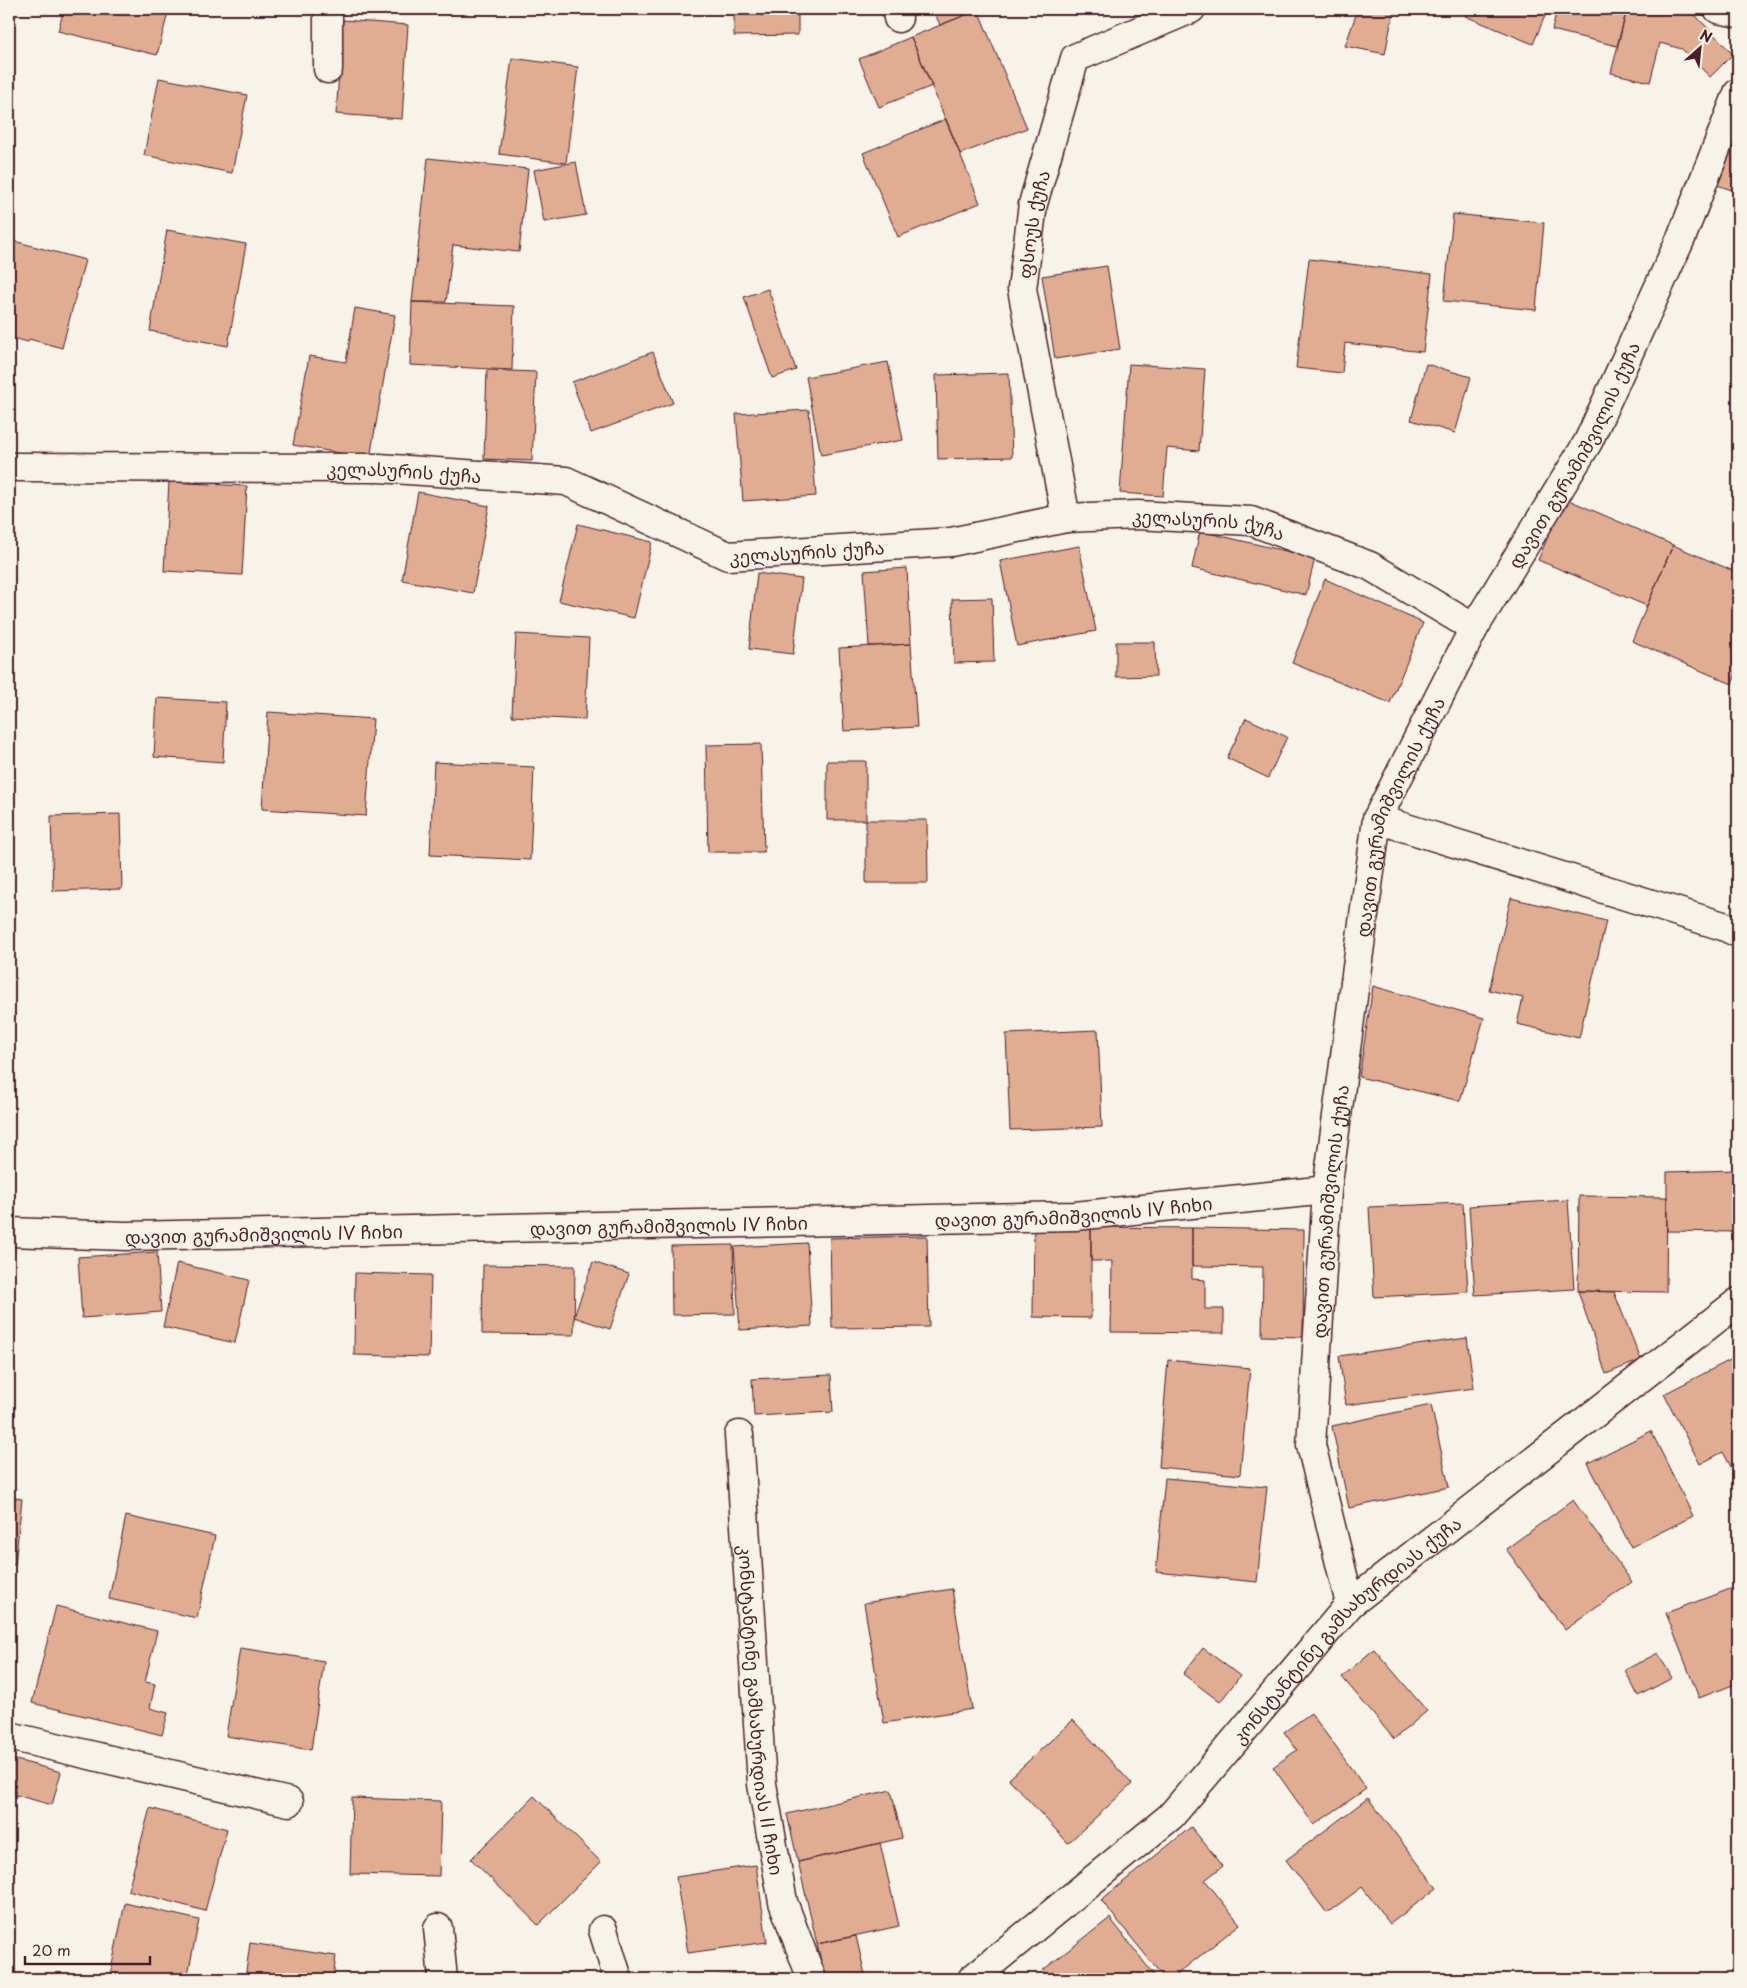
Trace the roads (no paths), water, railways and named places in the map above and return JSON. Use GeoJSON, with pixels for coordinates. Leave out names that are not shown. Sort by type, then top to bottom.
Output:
{"type":"FeatureCollection","features":[{"type":"Feature","properties":{"kind":"street"},"geometry":{"type":"LineString","coordinates":[[328,9],[328,69]]}},
{"type":"Feature","properties":{"kind":"street","name":"ფსოუს ქუჩა"},"geometry":{"type":"LineString","coordinates":[[1066,518],[1022,289],[1034,204],[1075,58],[1191,9]]}},
{"type":"Feature","properties":{"kind":"street"},"geometry":{"type":"LineString","coordinates":[[1718,9],[1738,13]]}},
{"type":"Feature","properties":{"kind":"street","name":"დავით გურამიშვილის ქუჩა"},"geometry":{"type":"LineString","coordinates":[[1350,1604],[1311,1445],[1328,1190],[1377,819],[1474,628],[1588,442],[1682,236],[1738,94]]}},
{"type":"Feature","properties":{"kind":"street","name":"კელასურის ქუჩა"},"geometry":{"type":"LineString","coordinates":[[9,467],[379,468],[566,482],[728,556],[951,542],[1066,518],[1137,515],[1251,521],[1370,566],[1474,628]]}},
{"type":"Feature","properties":{"kind":"street"},"geometry":{"type":"LineString","coordinates":[[1377,819],[1723,926],[1738,933]]}},
{"type":"Feature","properties":{"kind":"street","name":"დავით გურამიშვილის IV ჩიხი"},"geometry":{"type":"LineString","coordinates":[[9,1232],[126,1236],[1075,1216],[1328,1190]]}},
{"type":"Feature","properties":{"kind":"street","name":"კონსტანტინე გამსახურდიას ქუჩა"},"geometry":{"type":"LineString","coordinates":[[972,1979],[1171,1816],[1350,1604],[1738,1302]]}},
{"type":"Feature","properties":{"kind":"street","name":"კონსტანტინე გამსახურდიას II ჩიხი"},"geometry":{"type":"LineString","coordinates":[[739,1435],[762,1784],[783,1902],[812,1979]]}},
{"type":"Feature","properties":{"kind":"street"},"geometry":{"type":"LineString","coordinates":[[9,1736],[289,1802]]}},
{"type":"Feature","properties":{"kind":"street"},"geometry":{"type":"LineString","coordinates":[[438,1928],[443,1979]]}},
{"type":"Feature","properties":{"kind":"street"},"geometry":{"type":"LineString","coordinates":[[603,1930],[618,1979]]}}]}
